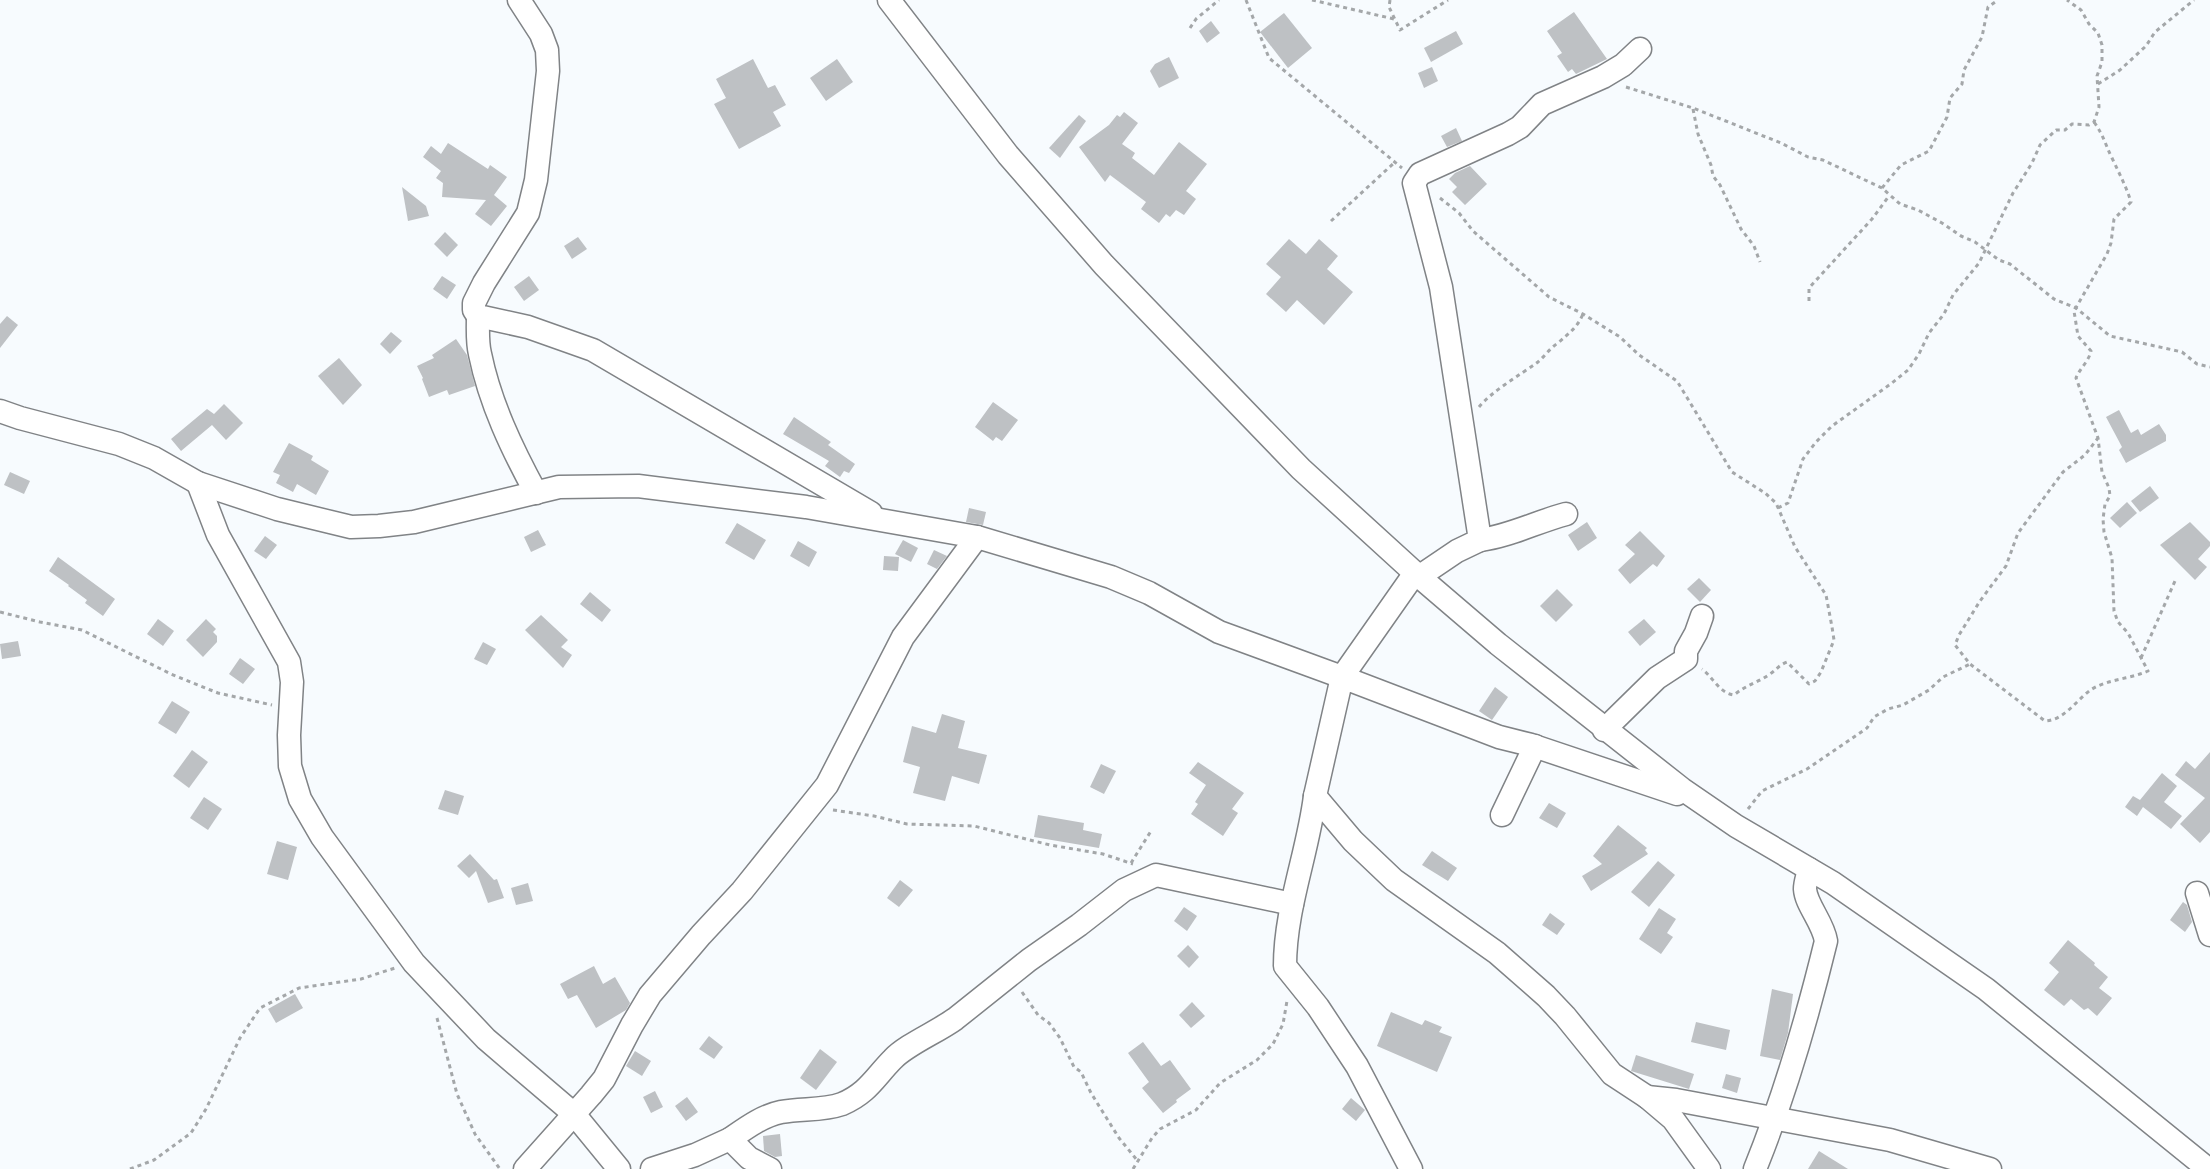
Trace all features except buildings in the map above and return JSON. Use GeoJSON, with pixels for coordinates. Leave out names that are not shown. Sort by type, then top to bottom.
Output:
{"type":"FeatureCollection","features":[{"type":"Feature","properties":{"kind":"street"},"geometry":{"type":"LineString","coordinates":[[519,0],[541,34],[547,50],[548,71],[536,180],[528,213],[484,283],[474,303],[474,310],[478,316],[479,352],[487,382],[513,450],[536,493]]}},
{"type":"Feature","properties":{"kind":"street"},"geometry":{"type":"LineString","coordinates":[[889,0],[1008,155],[1104,265],[1301,469],[1417,575],[1604,730],[1699,801],[1736,826],[1841,888],[1986,989],[2209,1169]]}},
{"type":"Feature","properties":{"kind":"street"},"geometry":{"type":"LineString","coordinates":[[1480,540],[1441,287],[1414,183],[1420,174],[1520,127],[1542,104],[1598,80],[1623,65],[1640,48]]}},
{"type":"Feature","properties":{"kind":"street"},"geometry":{"type":"LineString","coordinates":[[478,316],[528,327],[593,350],[883,520]]}},
{"type":"Feature","properties":{"kind":"street"},"geometry":{"type":"LineString","coordinates":[[0,411],[119,444],[154,458],[198,483],[277,509],[352,527],[414,522],[559,487],[638,486],[806,507],[977,537],[1111,577],[1149,593],[1219,632],[1499,737],[1535,746],[1699,801]]}},
{"type":"Feature","properties":{"kind":"street"},"geometry":{"type":"LineString","coordinates":[[198,483],[218,534],[288,662],[292,682],[292,710],[289,735],[290,766],[300,799],[322,837],[414,963],[486,1039],[574,1114],[619,1169]]}},
{"type":"Feature","properties":{"kind":"street"},"geometry":{"type":"LineString","coordinates":[[1411,1169],[1357,1066],[1318,1006],[1285,966],[1287,928],[1342,677],[1417,575],[1457,551],[1480,540],[1498,538],[1566,514]]}},
{"type":"Feature","properties":{"kind":"street"},"geometry":{"type":"LineString","coordinates":[[525,1169],[604,1078],[650,995],[701,935],[742,891],[810,809],[827,785],[903,637],[977,537]]}},
{"type":"Feature","properties":{"kind":"street"},"geometry":{"type":"LineString","coordinates":[[1604,730],[1657,678],[1686,659],[1686,651],[1696,633],[1702,616]]}},
{"type":"Feature","properties":{"kind":"street"},"geometry":{"type":"LineString","coordinates":[[1502,815],[1535,746]]}},
{"type":"Feature","properties":{"kind":"street"},"geometry":{"type":"LineString","coordinates":[[1315,796],[1352,841],[1394,880],[1512,966],[1546,996],[1565,1016],[1612,1074],[1647,1097],[1672,1119],[1709,1169]]}},
{"type":"Feature","properties":{"kind":"street"},"geometry":{"type":"LineString","coordinates":[[1755,1169],[1776,1118],[1806,1022],[1826,941],[1824,928],[1806,896],[1805,887],[1809,869]]}},
{"type":"Feature","properties":{"kind":"street"},"geometry":{"type":"LineString","coordinates":[[652,1169],[695,1155],[730,1139],[771,1115],[823,1109],[842,1104],[859,1095],[872,1085],[898,1055],[955,1019],[1124,890],[1156,875],[1292,904]]}},
{"type":"Feature","properties":{"kind":"street"},"geometry":{"type":"LineString","coordinates":[[2197,893],[2210,935]]}},
{"type":"Feature","properties":{"kind":"street"},"geometry":{"type":"LineString","coordinates":[[1647,1097],[1676,1100],[1890,1140],[1990,1169]]}},
{"type":"Feature","properties":{"kind":"street"},"geometry":{"type":"LineString","coordinates":[[730,1139],[750,1158],[770,1169]]}},
{"type":"Feature","properties":{"kind":"path"},"geometry":{"type":"LineString","coordinates":[[1190,28],[1196,19],[1219,0]]}},
{"type":"Feature","properties":{"kind":"path"},"geometry":{"type":"LineString","coordinates":[[1246,0],[1269,58],[1459,213],[1473,231],[1549,297],[1620,337],[1639,355],[1677,381],[1732,472],[1765,493],[1776,503],[1795,547],[1826,595],[1834,640],[1821,672],[1815,681],[1810,684],[1787,662],[1780,664],[1770,674],[1746,685],[1734,695],[1728,694],[1707,673],[1686,659]]}},
{"type":"Feature","properties":{"kind":"path"},"geometry":{"type":"LineString","coordinates":[[1312,0],[1395,20]]}},
{"type":"Feature","properties":{"kind":"path"},"geometry":{"type":"LineString","coordinates":[[1390,0],[1389,7],[1400,30],[1448,0]]}},
{"type":"Feature","properties":{"kind":"path"},"geometry":{"type":"LineString","coordinates":[[1882,188],[1901,165],[1929,151],[1947,117],[1950,98],[1962,84],[1964,70],[1982,37],[1988,7],[1998,0]]}},
{"type":"Feature","properties":{"kind":"path"},"geometry":{"type":"LineString","coordinates":[[1778,508],[1788,503],[1803,459],[1816,442],[1832,426],[1859,408],[1908,370],[1954,295],[1979,263],[2013,193],[2032,163],[2040,145],[2056,130],[2065,130],[2072,124],[2089,125],[2094,122],[2099,107],[2097,76],[2102,62],[2102,45],[2098,33],[2089,24],[2081,10],[2067,0]]}},
{"type":"Feature","properties":{"kind":"path"},"geometry":{"type":"LineString","coordinates":[[2097,84],[2120,70],[2146,46],[2155,32],[2194,0]]}},
{"type":"Feature","properties":{"kind":"path"},"geometry":{"type":"LineString","coordinates":[[1598,80],[1661,97],[1693,108],[1781,143],[1808,157],[1823,160],[1882,188],[1900,204],[1942,223],[1999,260],[2010,264],[2054,299],[2076,308],[2110,336],[2182,352],[2197,364],[2210,368]]}},
{"type":"Feature","properties":{"kind":"path"},"geometry":{"type":"LineString","coordinates":[[1693,108],[1698,134],[1711,164],[1713,176],[1720,185],[1738,222],[1754,246],[1760,262]]}},
{"type":"Feature","properties":{"kind":"path"},"geometry":{"type":"LineString","coordinates":[[2094,122],[2104,136],[2112,158],[2126,184],[2131,202],[2114,219],[2111,243],[2107,254],[2074,311],[2078,336],[2091,351],[2090,357],[2080,369],[2076,378],[2098,438],[2102,472],[2110,496],[2105,504],[2103,519],[2104,532],[2112,558],[2114,611],[2118,622],[2128,632],[2148,671],[2094,688],[2080,697],[2064,715],[2045,721],[1970,664],[1955,645],[1980,601],[2006,566],[2018,533],[2063,472],[2085,455],[2098,438]]}},
{"type":"Feature","properties":{"kind":"path"},"geometry":{"type":"LineString","coordinates":[[1331,221],[1395,162]]}},
{"type":"Feature","properties":{"kind":"path"},"geometry":{"type":"LineString","coordinates":[[1809,301],[1809,288],[1872,219],[1889,196]]}},
{"type":"Feature","properties":{"kind":"path"},"geometry":{"type":"LineString","coordinates":[[1462,426],[1488,396],[1507,385],[1540,360],[1568,335],[1578,325],[1582,314]]}},
{"type":"Feature","properties":{"kind":"path"},"geometry":{"type":"LineString","coordinates":[[2141,658],[2175,580]]}},
{"type":"Feature","properties":{"kind":"path"},"geometry":{"type":"LineString","coordinates":[[0,612],[82,630],[172,674],[218,692],[292,710]]}},
{"type":"Feature","properties":{"kind":"path"},"geometry":{"type":"LineString","coordinates":[[1736,826],[1762,791],[1806,769],[1867,728],[1874,717],[1888,709],[1903,705],[1929,690],[1943,677],[1970,664]]}},
{"type":"Feature","properties":{"kind":"path"},"geometry":{"type":"LineString","coordinates":[[810,809],[874,816],[907,824],[974,826],[1050,845],[1103,854],[1131,863],[1156,875]]}},
{"type":"Feature","properties":{"kind":"path"},"geometry":{"type":"LineString","coordinates":[[1131,863],[1152,830]]}},
{"type":"Feature","properties":{"kind":"path"},"geometry":{"type":"LineString","coordinates":[[130,1169],[154,1160],[190,1133],[206,1109],[240,1038],[260,1008],[299,988],[361,979],[414,963]]}},
{"type":"Feature","properties":{"kind":"path"},"geometry":{"type":"LineString","coordinates":[[1013,973],[1024,997],[1038,1014],[1049,1023],[1060,1038],[1074,1067],[1081,1072],[1091,1093],[1119,1138],[1137,1160]]}},
{"type":"Feature","properties":{"kind":"path"},"geometry":{"type":"LineString","coordinates":[[1133,1169],[1137,1160],[1160,1129],[1196,1110],[1220,1083],[1257,1060],[1273,1044],[1283,1024],[1288,996]]}},
{"type":"Feature","properties":{"kind":"path"},"geometry":{"type":"LineString","coordinates":[[436,1016],[457,1094],[475,1134],[500,1169]]}}]}
